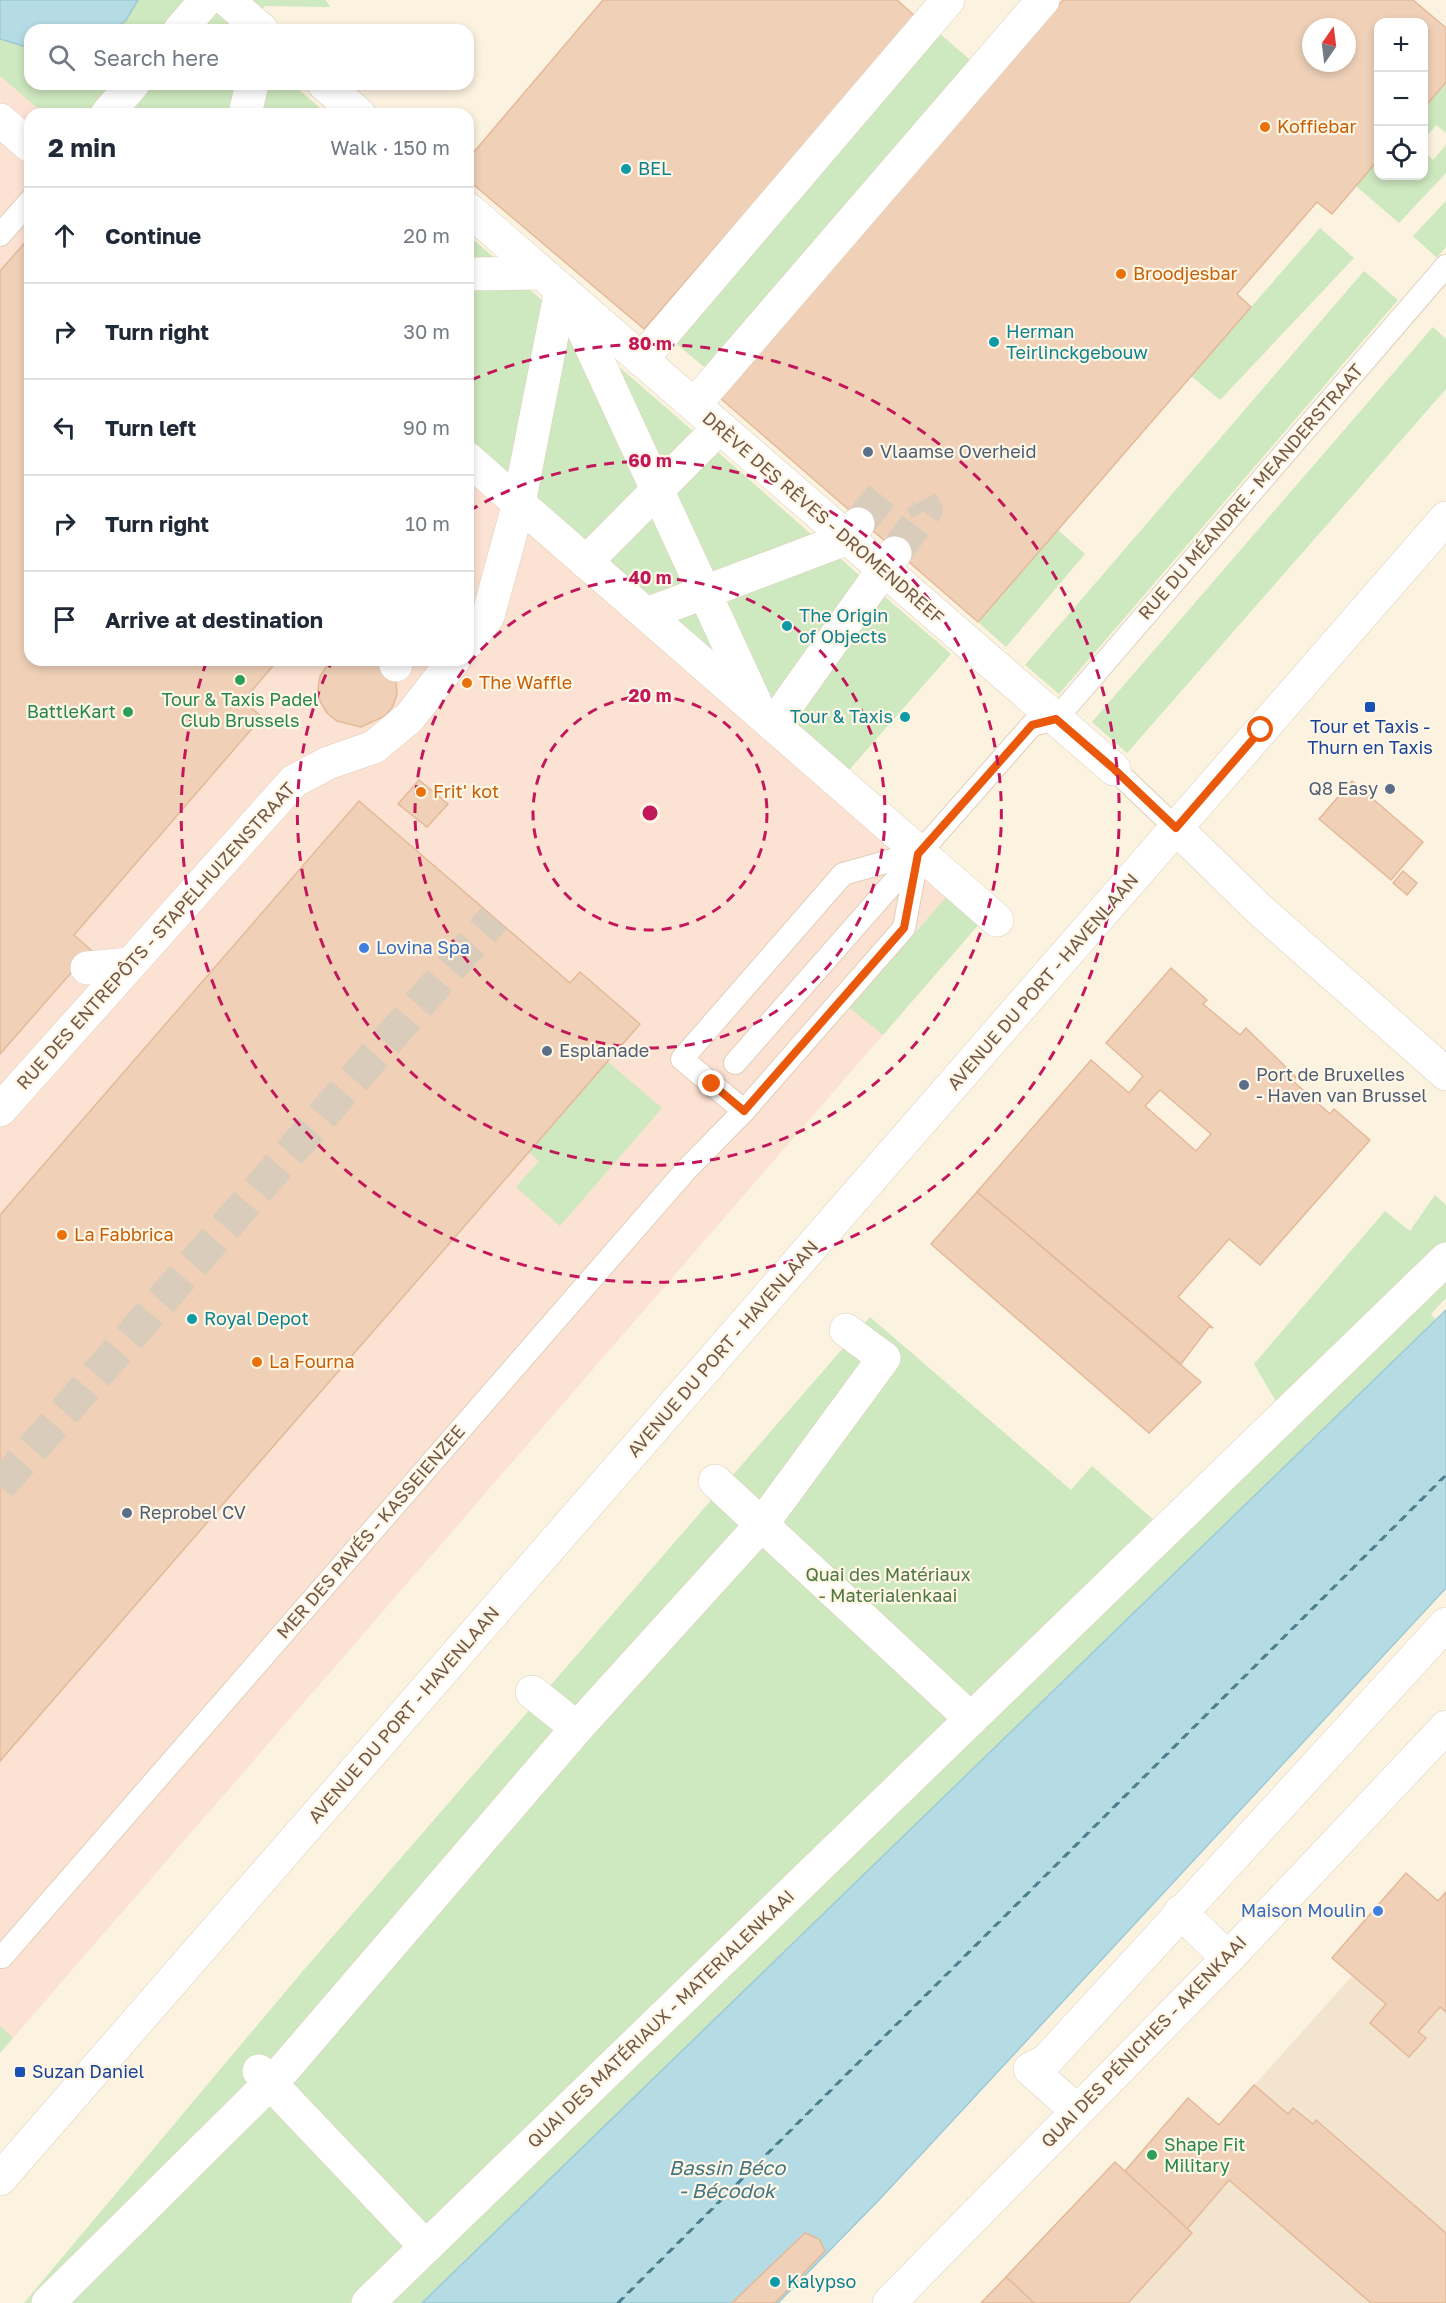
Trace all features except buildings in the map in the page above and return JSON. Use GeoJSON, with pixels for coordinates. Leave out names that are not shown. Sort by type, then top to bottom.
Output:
{"type":"FeatureCollection","features":[{"type":"Feature","properties":{"kind":"street"},"geometry":{"type":"LineString","coordinates":[[185,24],[206,0]]}},
{"type":"Feature","properties":{"kind":"street"},"geometry":{"type":"LineString","coordinates":[[227,0],[255,24]]}},
{"type":"Feature","properties":{"kind":"street"},"geometry":{"type":"LineString","coordinates":[[641,360],[948,0]]}},
{"type":"Feature","properties":{"kind":"street"},"geometry":{"type":"LineString","coordinates":[[694,405],[1029,5]]}},
{"type":"Feature","properties":{"kind":"street"},"geometry":{"type":"LineString","coordinates":[[112,108],[128,90]]}},
{"type":"Feature","properties":{"kind":"street"},"geometry":{"type":"LineString","coordinates":[[246,108],[251,90]]}},
{"type":"Feature","properties":{"kind":"street"},"geometry":{"type":"LineString","coordinates":[[331,90],[352,108]]}},
{"type":"Feature","properties":{"kind":"street"},"geometry":{"type":"LineString","coordinates":[[0,120],[24,141]]}},
{"type":"Feature","properties":{"kind":"street","name":"DRÈVE DES RÊVES - DROMENDREEF"},"geometry":{"type":"LineString","coordinates":[[474,214],[719,428],[854,529],[1056,719],[1114,769]]}},
{"type":"Feature","properties":{"kind":"street"},"geometry":{"type":"LineString","coordinates":[[474,275],[557,286]]}},
{"type":"Feature","properties":{"kind":"street"},"geometry":{"type":"LineString","coordinates":[[557,286],[766,718]]}},
{"type":"Feature","properties":{"kind":"street"},"geometry":{"type":"LineString","coordinates":[[478,616],[519,503],[557,286]]}},
{"type":"Feature","properties":{"kind":"street"},"geometry":{"type":"LineString","coordinates":[[586,562],[719,428]]}},
{"type":"Feature","properties":{"kind":"street"},"geometry":{"type":"LineString","coordinates":[[474,464],[766,718],[918,854],[997,920]]}},
{"type":"Feature","properties":{"kind":"street","name":"AVENUE DU PORT - HAVENLAAN"},"geometry":{"type":"LineString","coordinates":[[0,2179],[1446,518]]}},
{"type":"Feature","properties":{"kind":"street"},"geometry":{"type":"LineString","coordinates":[[647,614],[705,593],[854,529]]}},
{"type":"Feature","properties":{"kind":"street"},"geometry":{"type":"LineString","coordinates":[[766,718],[890,561]]}},
{"type":"Feature","properties":{"kind":"street","name":"RUE DES ENTREPÔTS - STAPELHUIZENSTRAAT"},"geometry":{"type":"LineString","coordinates":[[0,1110],[294,781],[328,763],[374,747],[410,717],[449,666]]}},
{"type":"Feature","properties":{"kind":"street"},"geometry":{"type":"LineString","coordinates":[[1176,828],[1259,909],[1446,1074]]}},
{"type":"Feature","properties":{"kind":"street"},"geometry":{"type":"LineString","coordinates":[[87,968],[130,964]]}},
{"type":"Feature","properties":{"kind":"street","name":"QUAI DES MATÉRIAUX - MATERIALENKAAI"},"geometry":{"type":"LineString","coordinates":[[368,2303],[1446,1259]]}},
{"type":"Feature","properties":{"kind":"street"},"geometry":{"type":"LineString","coordinates":[[48,2303],[265,2078],[762,1524],[884,1359],[846,1330]]}},
{"type":"Feature","properties":{"kind":"street"},"geometry":{"type":"LineString","coordinates":[[715,1481],[971,1719]]}},
{"type":"Feature","properties":{"kind":"street"},"geometry":{"type":"LineString","coordinates":[[1077,2111],[1030,2069],[1046,2061],[1446,1624]]}},
{"type":"Feature","properties":{"kind":"street"},"geometry":{"type":"LineString","coordinates":[[532,1692],[577,1728]]}},
{"type":"Feature","properties":{"kind":"street","name":"QUAI DES PÉNICHES - AKENKAAI"},"geometry":{"type":"LineString","coordinates":[[900,2299],[1077,2111],[1228,1958],[1446,1727]]}},
{"type":"Feature","properties":{"kind":"street"},"geometry":{"type":"LineString","coordinates":[[1180,1912],[1228,1958]]}},
{"type":"Feature","properties":{"kind":"street"},"geometry":{"type":"LineString","coordinates":[[265,2078],[426,2247]]}},
{"type":"Feature","properties":{"kind":"lane"},"geometry":{"type":"LineString","coordinates":[[0,235],[24,208]]}},
{"type":"Feature","properties":{"kind":"lane","name":"RUE DU MÉANDRE - MEANDERSTRAAT"},"geometry":{"type":"LineString","coordinates":[[1056,719],[1446,266]]}},
{"type":"Feature","properties":{"kind":"lane"},"geometry":{"type":"LineString","coordinates":[[735,1062],[1032,725],[1056,719]]}},
{"type":"Feature","properties":{"kind":"lane","name":"DRÈVE DES RÊVES - DROMENDREEF"},"geometry":{"type":"LineString","coordinates":[[1114,769],[1176,828]]}},
{"type":"Feature","properties":{"kind":"lane"},"geometry":{"type":"LineString","coordinates":[[744,1111],[682,1059],[843,874],[918,854]]}},
{"type":"Feature","properties":{"kind":"lane","name":"MER DES PAVÉS - KASSEIENZEE"},"geometry":{"type":"LineString","coordinates":[[1,1957],[678,1179],[744,1111],[904,928],[918,854]]}},
{"type":"Feature","properties":{"kind":"shaded area","name":"Tour & Taxis"},"geometry":{"type":"Polygon","coordinates":[[[0,76],[37,108],[24,108],[24,666],[474,666],[474,486],[979,924],[0,2053],[0,76]]]}},
{"type":"Feature","properties":{"kind":"shaded area"},"geometry":{"type":"Polygon","coordinates":[[[1406,1873],[1438,1900],[1446,1892],[1446,2303],[981,2303],[1115,2162],[1125,2171],[1219,2125],[1352,1976],[1332,1958],[1406,1873]]]}},
{"type":"Feature","properties":{"kind":"green space"},"geometry":{"type":"Polygon","coordinates":[[[0,0],[326,0],[330,7],[265,6],[249,24],[24,24],[24,90],[245,90],[240,108],[37,108],[0,76],[0,0]]]}},
{"type":"Feature","properties":{"kind":"green space"},"geometry":{"type":"Polygon","coordinates":[[[938,32],[976,65],[710,372],[672,340],[938,32]]]}},
{"type":"Feature","properties":{"kind":"green space"},"geometry":{"type":"Polygon","coordinates":[[[1446,83],[1446,133],[1436,125],[1428,135],[1428,104],[1446,83]]]}},
{"type":"Feature","properties":{"kind":"green space"},"geometry":{"type":"Polygon","coordinates":[[[256,90],[299,90],[320,108],[252,108],[256,90]]]}},
{"type":"Feature","properties":{"kind":"green space"},"geometry":{"type":"Polygon","coordinates":[[[1446,145],[1446,173],[1399,223],[1356,186],[1374,166],[1374,180],[1428,180],[1428,156],[1433,160],[1446,145]]]}},
{"type":"Feature","properties":{"kind":"green space"},"geometry":{"type":"Polygon","coordinates":[[[1446,201],[1446,247],[1437,258],[1413,236],[1446,201]]]}},
{"type":"Feature","properties":{"kind":"green space"},"geometry":{"type":"Polygon","coordinates":[[[1320,228],[1354,258],[1220,400],[1191,376],[1320,228]]]}},
{"type":"Feature","properties":{"kind":"green space"},"geometry":{"type":"Polygon","coordinates":[[[474,240],[506,268],[474,269],[474,240]]]}},
{"type":"Feature","properties":{"kind":"green space"},"geometry":{"type":"Polygon","coordinates":[[[1364,271],[1398,300],[1059,694],[1025,665],[1364,271]]]}},
{"type":"Feature","properties":{"kind":"green space"},"geometry":{"type":"Polygon","coordinates":[[[474,280],[519,280],[552,309],[516,482],[474,445],[474,280]]]}},
{"type":"Feature","properties":{"kind":"green space"},"geometry":{"type":"Polygon","coordinates":[[[562,318],[649,491],[592,549],[527,493],[562,318]]]}},
{"type":"Feature","properties":{"kind":"green space"},"geometry":{"type":"Polygon","coordinates":[[[1433,327],[1446,339],[1446,389],[1127,753],[1092,722],[1433,327]]]}},
{"type":"Feature","properties":{"kind":"green space"},"geometry":{"type":"Polygon","coordinates":[[[596,347],[701,438],[658,482],[596,347]]]}},
{"type":"Feature","properties":{"kind":"green space"},"geometry":{"type":"Polygon","coordinates":[[[711,446],[821,543],[707,585],[665,493],[711,446]]]}},
{"type":"Feature","properties":{"kind":"green space"},"geometry":{"type":"Polygon","coordinates":[[[655,502],[696,590],[657,604],[601,556],[655,502]]]}},
{"type":"Feature","properties":{"kind":"green space"},"geometry":{"type":"Polygon","coordinates":[[[1058,530],[1085,554],[1006,647],[978,622],[1058,530]]]}},
{"type":"Feature","properties":{"kind":"green space"},"geometry":{"type":"Polygon","coordinates":[[[832,551],[868,583],[778,709],[757,691],[712,598],[832,551]]]}},
{"type":"Feature","properties":{"kind":"green space"},"geometry":{"type":"Polygon","coordinates":[[[877,590],[951,654],[849,770],[787,717],[877,590]]]}},
{"type":"Feature","properties":{"kind":"green space"},"geometry":{"type":"Polygon","coordinates":[[[702,601],[735,672],[667,613],[702,601]]]}},
{"type":"Feature","properties":{"kind":"green space"},"geometry":{"type":"Polygon","coordinates":[[[947,896],[979,924],[883,1035],[850,1008],[947,896]]]}},
{"type":"Feature","properties":{"kind":"green space"},"geometry":{"type":"Polygon","coordinates":[[[608,1062],[662,1108],[560,1226],[516,1187],[539,1161],[529,1152],[608,1062]]]}},
{"type":"Feature","properties":{"kind":"green space","name":"Quai des Matériaux - Materialenkaai"},"geometry":{"type":"Polygon","coordinates":[[[1435,1195],[1446,1205],[1446,1298],[1431,1314],[1436,1320],[422,2303],[24,2303],[302,1972],[870,1317],[1071,1490],[1092,1466],[1155,1521],[1277,1403],[1254,1364],[1385,1211],[1410,1231],[1435,1195]]]}},
{"type":"Feature","properties":{"kind":"green space"},"geometry":{"type":"Polygon","coordinates":[[[0,2026],[13,2038],[0,2053],[0,2026]]]}},
{"type":"Feature","properties":{"kind":"water"},"geometry":{"type":"Polygon","coordinates":[[[0,0],[138,0],[122,24],[24,24],[24,46],[0,39],[0,0]]]}},
{"type":"Feature","properties":{"kind":"water","name":"Bassin Béco - Bécodok"},"geometry":{"type":"Polygon","coordinates":[[[1446,1310],[1446,1588],[878,2201],[778,2303],[422,2303],[1446,1310]]]}},
{"type":"Feature","properties":{"kind":"ferry route"},"geometry":{"type":"LineString","coordinates":[[617,2303],[1446,1474]]}},
{"type":"Feature","properties":{"kind":"ferry route"},"geometry":{"type":"LineString","coordinates":[[619,2303],[1446,1476]]}},
{"type":"Feature","properties":{"kind":"tunnel"},"geometry":{"type":"LineString","coordinates":[[861,521],[883,494]]}},
{"type":"Feature","properties":{"kind":"tunnel"},"geometry":{"type":"LineString","coordinates":[[896,552],[926,510],[921,501]]}},
{"type":"Feature","properties":{"kind":"tunnel"},"geometry":{"type":"LineString","coordinates":[[0,1486],[494,918]]}},
{"type":"Feature","properties":{"kind":"place","name":"Koffiebar"},"geometry":{"type":"Point","coordinates":[1265,127]}},
{"type":"Feature","properties":{"kind":"place","name":"BEL"},"geometry":{"type":"Point","coordinates":[626,169]}},
{"type":"Feature","properties":{"kind":"place","name":"Broodjesbar"},"geometry":{"type":"Point","coordinates":[1121,274]}},
{"type":"Feature","properties":{"kind":"place","name":"Herman Teirlinckgebouw"},"geometry":{"type":"Point","coordinates":[994,342]}},
{"type":"Feature","properties":{"kind":"place","name":"Vlaamse Overheid"},"geometry":{"type":"Point","coordinates":[868,452]}},
{"type":"Feature","properties":{"kind":"place","name":"The Origin of Objects"},"geometry":{"type":"Point","coordinates":[787,626]}},
{"type":"Feature","properties":{"kind":"place","name":"Tour & Taxis Padel Club Brussels"},"geometry":{"type":"Point","coordinates":[240,680]}},
{"type":"Feature","properties":{"kind":"place","name":"The Waffle"},"geometry":{"type":"Point","coordinates":[467,683]}},
{"type":"Feature","properties":{"kind":"place","name":"Tour et Taxis - Thurn en Taxis"},"geometry":{"type":"Point","coordinates":[1370,707]}},
{"type":"Feature","properties":{"kind":"place","name":"BattleKart"},"geometry":{"type":"Point","coordinates":[128,712]}},
{"type":"Feature","properties":{"kind":"place","name":"Tour & Taxis"},"geometry":{"type":"Point","coordinates":[905,717]}},
{"type":"Feature","properties":{"kind":"place","name":"Q8 Easy"},"geometry":{"type":"Point","coordinates":[1390,789]}},
{"type":"Feature","properties":{"kind":"place","name":"Frit' kot"},"geometry":{"type":"Point","coordinates":[421,792]}},
{"type":"Feature","properties":{"kind":"place","name":"Lovina Spa"},"geometry":{"type":"Point","coordinates":[364,948]}},
{"type":"Feature","properties":{"kind":"place","name":"Esplanade"},"geometry":{"type":"Point","coordinates":[547,1051]}},
{"type":"Feature","properties":{"kind":"place","name":"Port de Bruxelles - Haven van Brussel"},"geometry":{"type":"Point","coordinates":[1244,1085]}},
{"type":"Feature","properties":{"kind":"place","name":"La Fabbrica"},"geometry":{"type":"Point","coordinates":[62,1235]}},
{"type":"Feature","properties":{"kind":"place","name":"Royal Depot"},"geometry":{"type":"Point","coordinates":[192,1319]}},
{"type":"Feature","properties":{"kind":"place","name":"La Fourna"},"geometry":{"type":"Point","coordinates":[257,1362]}},
{"type":"Feature","properties":{"kind":"place","name":"Reprobel CV"},"geometry":{"type":"Point","coordinates":[127,1513]}},
{"type":"Feature","properties":{"kind":"place","name":"Maison Moulin"},"geometry":{"type":"Point","coordinates":[1378,1911]}},
{"type":"Feature","properties":{"kind":"place","name":"Suzan Daniel"},"geometry":{"type":"Point","coordinates":[20,2072]}},
{"type":"Feature","properties":{"kind":"place","name":"Shape Fit Military"},"geometry":{"type":"Point","coordinates":[1152,2155]}},
{"type":"Feature","properties":{"kind":"place","name":"Kalypso"},"geometry":{"type":"Point","coordinates":[775,2282]}},
{"type":"Feature","properties":{"kind":"route"},"geometry":{"type":"LineString","coordinates":[[712,1084],[744,1111],[904,928],[918,854],[1032,725],[1056,719],[1114,769],[1176,828],[1261,730]]}}]}
